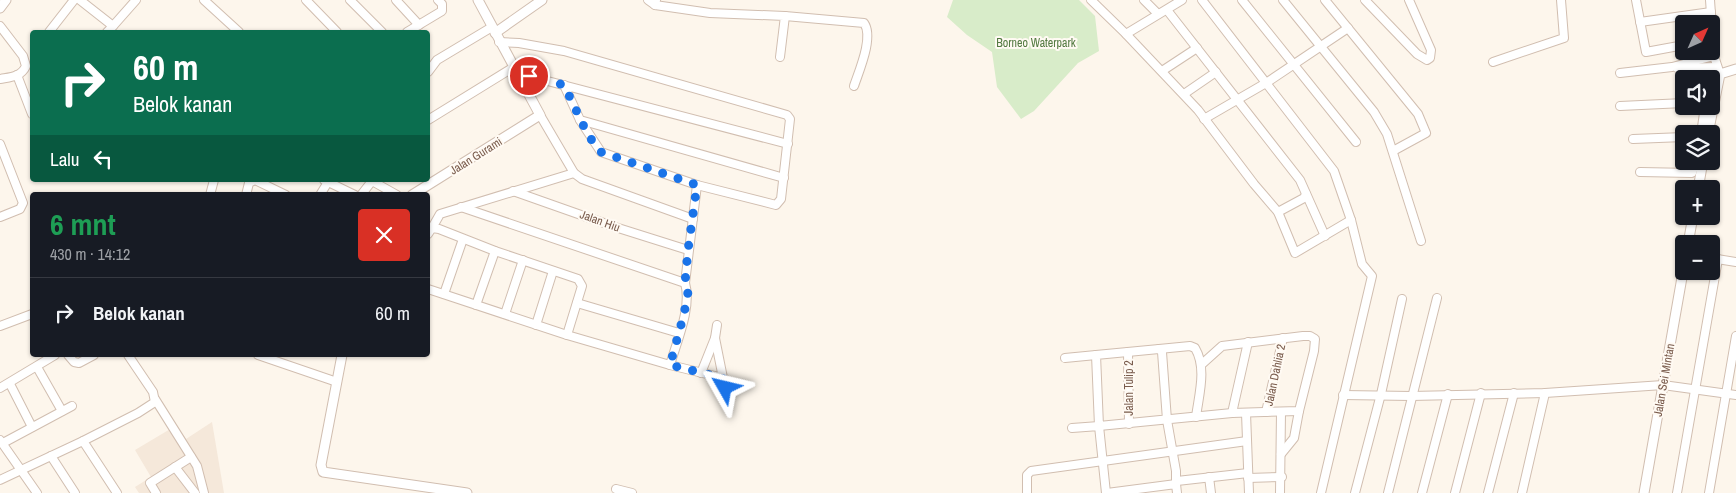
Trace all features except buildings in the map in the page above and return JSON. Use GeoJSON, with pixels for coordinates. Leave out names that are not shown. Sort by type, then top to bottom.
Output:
{"type":"FeatureCollection","features":[{"type":"Feature","properties":{"kind":"street"},"geometry":{"type":"LineString","coordinates":[[0,8],[6,0]]}},
{"type":"Feature","properties":{"kind":"street"},"geometry":{"type":"LineString","coordinates":[[51,30],[74,0]]}},
{"type":"Feature","properties":{"kind":"street"},"geometry":{"type":"LineString","coordinates":[[80,0],[113,26]]}},
{"type":"Feature","properties":{"kind":"street"},"geometry":{"type":"LineString","coordinates":[[109,30],[136,0]]}},
{"type":"Feature","properties":{"kind":"street"},"geometry":{"type":"LineString","coordinates":[[204,0],[236,30]]}},
{"type":"Feature","properties":{"kind":"street"},"geometry":{"type":"LineString","coordinates":[[306,0],[335,30]]}},
{"type":"Feature","properties":{"kind":"street"},"geometry":{"type":"LineString","coordinates":[[350,0],[380,30]]}},
{"type":"Feature","properties":{"kind":"street"},"geometry":{"type":"LineString","coordinates":[[396,0],[419,25]]}},
{"type":"Feature","properties":{"kind":"street"},"geometry":{"type":"LineString","coordinates":[[478,0],[499,42],[574,173],[582,179],[694,219]]}},
{"type":"Feature","properties":{"kind":"street"},"geometry":{"type":"LineString","coordinates":[[430,69],[436,60],[493,30],[542,0]]}},
{"type":"Feature","properties":{"kind":"street"},"geometry":{"type":"LineString","coordinates":[[1091,0],[1184,94],[1278,212],[1295,253],[1351,220]]}},
{"type":"Feature","properties":{"kind":"street"},"geometry":{"type":"LineString","coordinates":[[1144,0],[1158,14]]}},
{"type":"Feature","properties":{"kind":"street"},"geometry":{"type":"LineString","coordinates":[[1126,34],[1182,0]]}},
{"type":"Feature","properties":{"kind":"street"},"geometry":{"type":"LineString","coordinates":[[1202,0],[1334,171],[1351,220],[1362,264],[1372,276],[1321,493]]}},
{"type":"Feature","properties":{"kind":"street"},"geometry":{"type":"LineString","coordinates":[[1242,0],[1356,142]]}},
{"type":"Feature","properties":{"kind":"street"},"geometry":{"type":"LineString","coordinates":[[1283,0],[1374,112],[1387,134],[1421,241]]}},
{"type":"Feature","properties":{"kind":"street"},"geometry":{"type":"LineString","coordinates":[[1325,0],[1418,114],[1425,128],[1426,133],[1393,151]]}},
{"type":"Feature","properties":{"kind":"street"},"geometry":{"type":"LineString","coordinates":[[1365,0],[1417,54],[1427,60],[1430,58],[1431,50],[1409,0]]}},
{"type":"Feature","properties":{"kind":"street"},"geometry":{"type":"LineString","coordinates":[[1493,62],[1564,38],[1561,0]]}},
{"type":"Feature","properties":{"kind":"street"},"geometry":{"type":"LineString","coordinates":[[1636,0],[1650,69]]}},
{"type":"Feature","properties":{"kind":"street"},"geometry":{"type":"LineString","coordinates":[[1710,0],[1711,15]]}},
{"type":"Feature","properties":{"kind":"street"},"geometry":{"type":"LineString","coordinates":[[410,30],[442,11],[443,1]]}},
{"type":"Feature","properties":{"kind":"street"},"geometry":{"type":"LineString","coordinates":[[653,2],[710,13],[853,20],[864,23],[868,31],[865,53],[854,86]]}},
{"type":"Feature","properties":{"kind":"street"},"geometry":{"type":"LineString","coordinates":[[1167,10],[1300,180],[1325,236]]}},
{"type":"Feature","properties":{"kind":"street"},"geometry":{"type":"LineString","coordinates":[[1640,22],[1711,12]]}},
{"type":"Feature","properties":{"kind":"street"},"geometry":{"type":"LineString","coordinates":[[780,57],[785,16]]}},
{"type":"Feature","properties":{"kind":"street"},"geometry":{"type":"LineString","coordinates":[[0,26],[23,56],[26,66],[24,71],[17,76],[0,78]]}},
{"type":"Feature","properties":{"kind":"street"},"geometry":{"type":"LineString","coordinates":[[1204,119],[1266,83],[1348,28]]}},
{"type":"Feature","properties":{"kind":"street"},"geometry":{"type":"LineString","coordinates":[[499,42],[520,43],[564,51],[780,112],[790,119],[781,199],[776,205],[697,185],[601,152],[580,120],[564,85]]}},
{"type":"Feature","properties":{"kind":"street"},"geometry":{"type":"LineString","coordinates":[[1646,52],[1675,47]]}},
{"type":"Feature","properties":{"kind":"street"},"geometry":{"type":"LineString","coordinates":[[1162,71],[1197,48]]}},
{"type":"Feature","properties":{"kind":"street"},"geometry":{"type":"LineString","coordinates":[[1620,73],[1672,67],[1699,60]]}},
{"type":"Feature","properties":{"kind":"street"},"geometry":{"type":"LineString","coordinates":[[1715,60],[1719,70]]}},
{"type":"Feature","properties":{"kind":"street"},"geometry":{"type":"LineString","coordinates":[[1672,67],[1686,69],[1736,69]]}},
{"type":"Feature","properties":{"kind":"street"},"geometry":{"type":"LineString","coordinates":[[430,119],[516,70],[564,85],[788,144]]}},
{"type":"Feature","properties":{"kind":"street"},"geometry":{"type":"LineString","coordinates":[[1184,94],[1216,72]]}},
{"type":"Feature","properties":{"kind":"street"},"geometry":{"type":"LineString","coordinates":[[17,76],[30,109]]}},
{"type":"Feature","properties":{"kind":"street"},"geometry":{"type":"LineString","coordinates":[[1620,106],[1675,103]]}},
{"type":"Feature","properties":{"kind":"street","name":"Jalan Gurami"},"geometry":{"type":"LineString","coordinates":[[417,192],[540,115]]}},
{"type":"Feature","properties":{"kind":"street"},"geometry":{"type":"LineString","coordinates":[[580,120],[784,178]]}},
{"type":"Feature","properties":{"kind":"street"},"geometry":{"type":"LineString","coordinates":[[1633,139],[1675,137]]}},
{"type":"Feature","properties":{"kind":"street"},"geometry":{"type":"LineString","coordinates":[[0,144],[23,204],[20,209],[0,217]]}},
{"type":"Feature","properties":{"kind":"street"},"geometry":{"type":"LineString","coordinates":[[1640,172],[1692,173],[1693,170]]}},
{"type":"Feature","properties":{"kind":"street"},"geometry":{"type":"LineString","coordinates":[[430,231],[440,214],[574,173]]}},
{"type":"Feature","properties":{"kind":"street"},"geometry":{"type":"LineString","coordinates":[[259,182],[280,192]]}},
{"type":"Feature","properties":{"kind":"street"},"geometry":{"type":"LineString","coordinates":[[328,182],[348,192]]}},
{"type":"Feature","properties":{"kind":"street"},"geometry":{"type":"LineString","coordinates":[[374,182],[392,192]]}},
{"type":"Feature","properties":{"kind":"street"},"geometry":{"type":"LineString","coordinates":[[670,365],[688,292],[685,283],[697,185]]}},
{"type":"Feature","properties":{"kind":"street","name":"Jalan Hiu"},"geometry":{"type":"LineString","coordinates":[[512,191],[614,227],[688,250]]}},
{"type":"Feature","properties":{"kind":"street"},"geometry":{"type":"LineString","coordinates":[[1278,212],[1299,201],[1306,194]]}},
{"type":"Feature","properties":{"kind":"street"},"geometry":{"type":"LineString","coordinates":[[461,207],[685,283]]}},
{"type":"Feature","properties":{"kind":"street"},"geometry":{"type":"LineString","coordinates":[[430,231],[439,229],[580,282],[582,286],[567,334]]}},
{"type":"Feature","properties":{"kind":"street"},"geometry":{"type":"LineString","coordinates":[[444,294],[463,239]]}},
{"type":"Feature","properties":{"kind":"street"},"geometry":{"type":"LineString","coordinates":[[476,305],[495,251]]}},
{"type":"Feature","properties":{"kind":"street"},"geometry":{"type":"LineString","coordinates":[[505,314],[523,260]]}},
{"type":"Feature","properties":{"kind":"street"},"geometry":{"type":"LineString","coordinates":[[1720,260],[1736,262]]}},
{"type":"Feature","properties":{"kind":"street"},"geometry":{"type":"LineString","coordinates":[[536,324],[553,271]]}},
{"type":"Feature","properties":{"kind":"street","name":"Jalan Sei Mintan"},"geometry":{"type":"LineString","coordinates":[[1644,493],[1682,280]]}},
{"type":"Feature","properties":{"kind":"street"},"geometry":{"type":"LineString","coordinates":[[1677,493],[1712,280]]}},
{"type":"Feature","properties":{"kind":"street"},"geometry":{"type":"LineString","coordinates":[[430,290],[567,334],[670,365],[723,378]]}},
{"type":"Feature","properties":{"kind":"street"},"geometry":{"type":"LineString","coordinates":[[1355,493],[1381,394],[1402,298]]}},
{"type":"Feature","properties":{"kind":"street"},"geometry":{"type":"LineString","coordinates":[[1388,493],[1437,298]]}},
{"type":"Feature","properties":{"kind":"street"},"geometry":{"type":"LineString","coordinates":[[577,303],[679,333]]}},
{"type":"Feature","properties":{"kind":"street"},"geometry":{"type":"LineString","coordinates":[[0,326],[30,315]]}},
{"type":"Feature","properties":{"kind":"street"},"geometry":{"type":"LineString","coordinates":[[701,373],[715,338],[717,325]]}},
{"type":"Feature","properties":{"kind":"street"},"geometry":{"type":"LineString","coordinates":[[1202,364],[1222,346],[1283,338],[1310,336],[1315,339],[1314,351],[1294,438],[1282,454]]}},
{"type":"Feature","properties":{"kind":"street"},"geometry":{"type":"LineString","coordinates":[[1709,493],[1736,336]]}},
{"type":"Feature","properties":{"kind":"street"},"geometry":{"type":"LineString","coordinates":[[715,338],[725,388]]}},
{"type":"Feature","properties":{"kind":"street","name":"Jalan Dahlia 2"},"geometry":{"type":"LineString","coordinates":[[1266,412],[1283,338]]}},
{"type":"Feature","properties":{"kind":"street"},"geometry":{"type":"LineString","coordinates":[[1232,413],[1248,342]]}},
{"type":"Feature","properties":{"kind":"street"},"geometry":{"type":"LineString","coordinates":[[1064,358],[1190,346],[1195,348],[1202,364],[1196,417]]}},
{"type":"Feature","properties":{"kind":"street"},"geometry":{"type":"LineString","coordinates":[[1159,349],[1162,352],[1167,420],[1177,493]]}},
{"type":"Feature","properties":{"kind":"street","name":"Jalan Tulip 2"},"geometry":{"type":"LineString","coordinates":[[1128,352],[1129,424]]}},
{"type":"Feature","properties":{"kind":"street"},"geometry":{"type":"LineString","coordinates":[[1096,355],[1099,426],[1106,493],[1209,477],[1282,477]]}},
{"type":"Feature","properties":{"kind":"street"},"geometry":{"type":"LineString","coordinates":[[0,388],[10,384],[52,357]]}},
{"type":"Feature","properties":{"kind":"street"},"geometry":{"type":"LineString","coordinates":[[70,357],[74,362],[79,363],[90,357]]}},
{"type":"Feature","properties":{"kind":"street"},"geometry":{"type":"LineString","coordinates":[[129,357],[197,466],[204,493]]}},
{"type":"Feature","properties":{"kind":"street"},"geometry":{"type":"LineString","coordinates":[[264,357],[336,382]]}},
{"type":"Feature","properties":{"kind":"street"},"geometry":{"type":"LineString","coordinates":[[342,357],[321,469],[326,474],[467,493]]}},
{"type":"Feature","properties":{"kind":"street"},"geometry":{"type":"LineString","coordinates":[[37,367],[62,411]]}},
{"type":"Feature","properties":{"kind":"street"},"geometry":{"type":"LineString","coordinates":[[10,384],[32,427]]}},
{"type":"Feature","properties":{"kind":"street"},"geometry":{"type":"LineString","coordinates":[[1343,394],[1411,396],[1545,393],[1663,385],[1736,395]]}},
{"type":"Feature","properties":{"kind":"street"},"geometry":{"type":"LineString","coordinates":[[1455,493],[1481,393]]}},
{"type":"Feature","properties":{"kind":"street"},"geometry":{"type":"LineString","coordinates":[[1488,493],[1514,393]]}},
{"type":"Feature","properties":{"kind":"street"},"geometry":{"type":"LineString","coordinates":[[1522,493],[1545,393]]}},
{"type":"Feature","properties":{"kind":"street"},"geometry":{"type":"LineString","coordinates":[[1422,493],[1448,394]]}},
{"type":"Feature","properties":{"kind":"street"},"geometry":{"type":"LineString","coordinates":[[0,480],[138,414],[152,404],[155,399]]}},
{"type":"Feature","properties":{"kind":"street"},"geometry":{"type":"LineString","coordinates":[[37,493],[1,440],[32,427],[72,406]]}},
{"type":"Feature","properties":{"kind":"street"},"geometry":{"type":"LineString","coordinates":[[1072,428],[1232,413],[1299,411]]}},
{"type":"Feature","properties":{"kind":"street"},"geometry":{"type":"LineString","coordinates":[[1246,412],[1249,493]]}},
{"type":"Feature","properties":{"kind":"street"},"geometry":{"type":"LineString","coordinates":[[1280,493],[1282,477],[1281,412]]}},
{"type":"Feature","properties":{"kind":"street"},"geometry":{"type":"LineString","coordinates":[[83,441],[117,493]]}},
{"type":"Feature","properties":{"kind":"street"},"geometry":{"type":"LineString","coordinates":[[1027,493],[1026,475],[1030,471],[1247,441]]}},
{"type":"Feature","properties":{"kind":"street"},"geometry":{"type":"LineString","coordinates":[[52,456],[75,493]]}},
{"type":"Feature","properties":{"kind":"street"},"geometry":{"type":"LineString","coordinates":[[156,493],[150,483],[192,457]]}},
{"type":"Feature","properties":{"kind":"street"},"geometry":{"type":"LineString","coordinates":[[175,467],[195,493]]}},
{"type":"Feature","properties":{"kind":"street"},"geometry":{"type":"LineString","coordinates":[[1209,477],[1211,493]]}},
{"type":"Feature","properties":{"kind":"street"},"geometry":{"type":"LineString","coordinates":[[616,489],[632,493]]}},
{"type":"Feature","properties":{"kind":"shaded area"},"geometry":{"type":"Polygon","coordinates":[[[212,422],[224,493],[139,493],[135,487],[151,477],[135,450],[177,425],[186,439],[212,422]]]}},
{"type":"Feature","properties":{"kind":"green space","name":"Borneo Waterpark"},"geometry":{"type":"Polygon","coordinates":[[[953,0],[1079,0],[1095,16],[1099,51],[1078,63],[1034,111],[1021,119],[997,87],[992,52],[967,35],[947,17],[953,0]]]}},
{"type":"Feature","properties":{"kind":"route"},"geometry":{"type":"LineString","coordinates":[[529,76],[564,85],[588,135],[601,152],[697,185],[685,283],[688,292],[670,365],[723,378],[725,388]]}}]}
